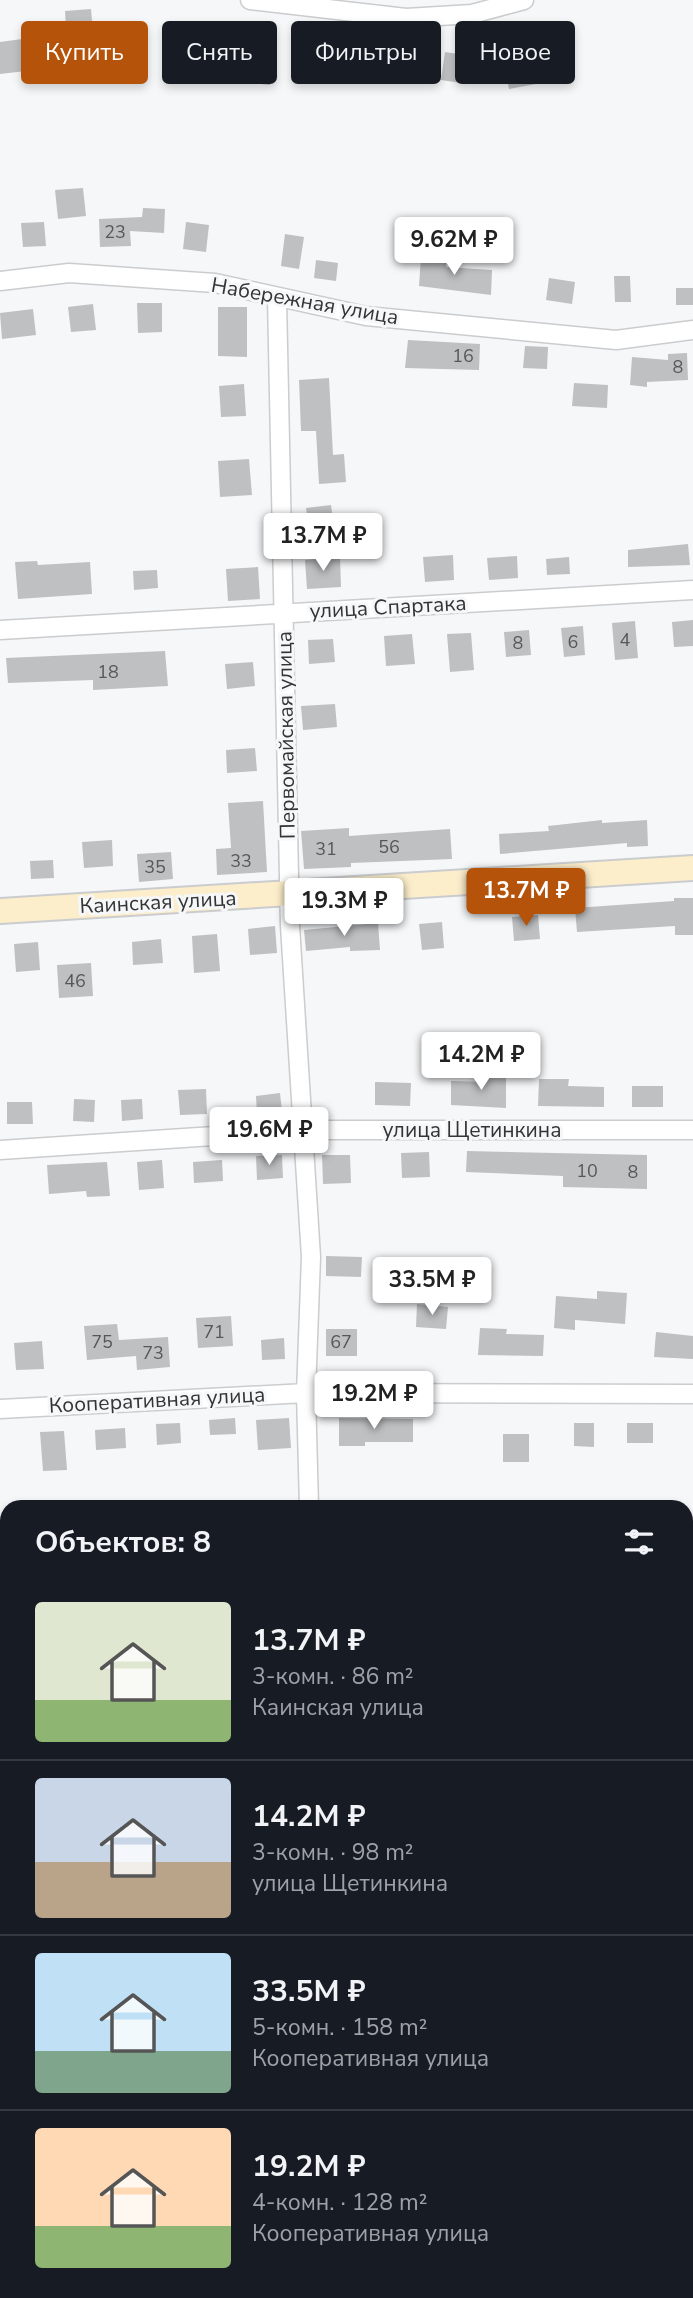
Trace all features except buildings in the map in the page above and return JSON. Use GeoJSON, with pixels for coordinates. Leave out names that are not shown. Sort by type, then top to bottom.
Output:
{"type":"FeatureCollection","features":[{"type":"Feature","properties":{"kind":"main road","name":"Каинская улица"},"geometry":{"type":"LineString","coordinates":[[0,911],[693,868]]}},
{"type":"Feature","properties":{"kind":"street"},"geometry":{"type":"LineString","coordinates":[[250,0],[405,18],[472,14],[524,0]]}},
{"type":"Feature","properties":{"kind":"street","name":"Набережная улица"},"geometry":{"type":"LineString","coordinates":[[0,281],[69,273],[215,283],[366,316],[617,340],[693,330]]}},
{"type":"Feature","properties":{"kind":"street","name":"Первомайская улица"},"geometry":{"type":"LineString","coordinates":[[277,298],[289,894],[311,1257],[306,1392],[309,1500]]}},
{"type":"Feature","properties":{"kind":"street","name":"улица Спартака"},"geometry":{"type":"LineString","coordinates":[[0,630],[693,590]]}},
{"type":"Feature","properties":{"kind":"street","name":"улица Щетинкина"},"geometry":{"type":"LineString","coordinates":[[0,1150],[304,1130],[693,1130]]}},
{"type":"Feature","properties":{"kind":"street","name":"Кооперативная улица"},"geometry":{"type":"LineString","coordinates":[[0,1409],[306,1392],[693,1394]]}}]}
